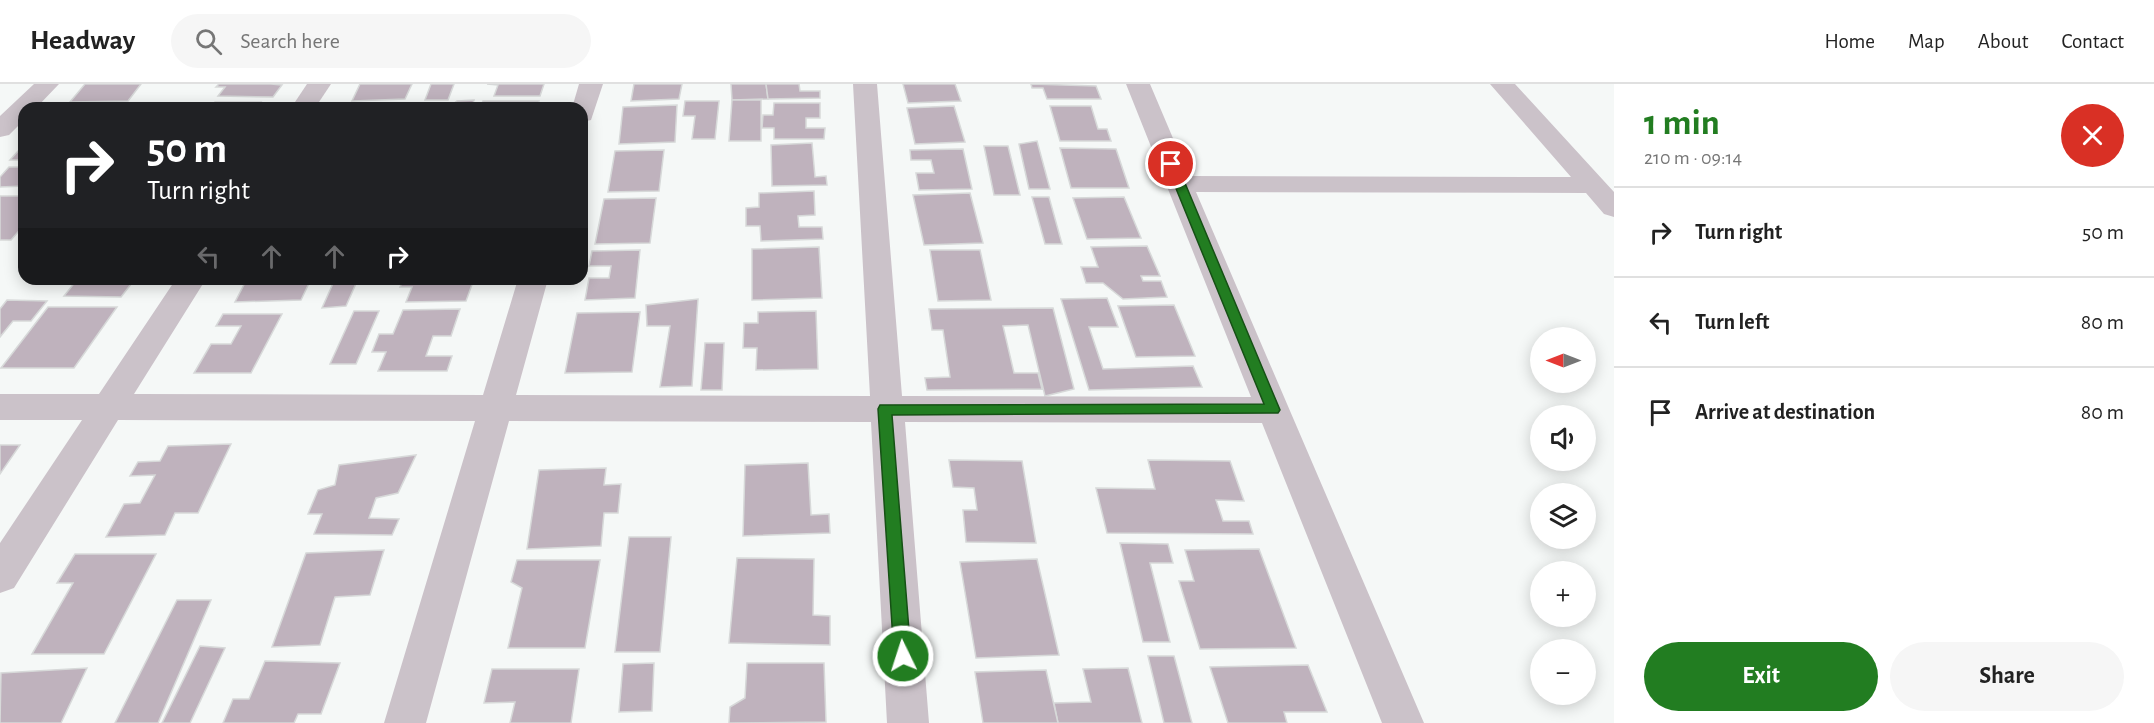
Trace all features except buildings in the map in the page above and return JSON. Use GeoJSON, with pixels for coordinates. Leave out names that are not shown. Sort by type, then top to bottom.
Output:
{"type":"FeatureCollection","features":[{"type":"Feature","properties":{"kind":"street"},"geometry":{"type":"LineString","coordinates":[[29,102],[47,84]]}},
{"type":"Feature","properties":{"kind":"street"},"geometry":{"type":"LineString","coordinates":[[307,102],[318,84]]}},
{"type":"Feature","properties":{"kind":"street"},"geometry":{"type":"LineString","coordinates":[[586,102],[591,84]]}},
{"type":"Feature","properties":{"kind":"street"},"geometry":{"type":"LineString","coordinates":[[865,84],[885,409],[908,723]]}},
{"type":"Feature","properties":{"kind":"street"},"geometry":{"type":"LineString","coordinates":[[1138,84],[1403,723]]}},
{"type":"Feature","properties":{"kind":"street"},"geometry":{"type":"LineString","coordinates":[[1502,84],[1614,208]]}},
{"type":"Feature","properties":{"kind":"street"},"geometry":{"type":"LineString","coordinates":[[0,130],[18,112]]}},
{"type":"Feature","properties":{"kind":"street"},"geometry":{"type":"LineString","coordinates":[[1180,184],[1593,184]]}},
{"type":"Feature","properties":{"kind":"street"},"geometry":{"type":"LineString","coordinates":[[0,576],[188,285]]}},
{"type":"Feature","properties":{"kind":"street"},"geometry":{"type":"LineString","coordinates":[[405,723],[531,285]]}},
{"type":"Feature","properties":{"kind":"street"},"geometry":{"type":"LineString","coordinates":[[0,407],[1273,410]]}},
{"type":"Feature","properties":{"kind":"route"},"geometry":{"type":"LineString","coordinates":[[903,656],[885,409],[1273,410],[1171,164]]}}]}
